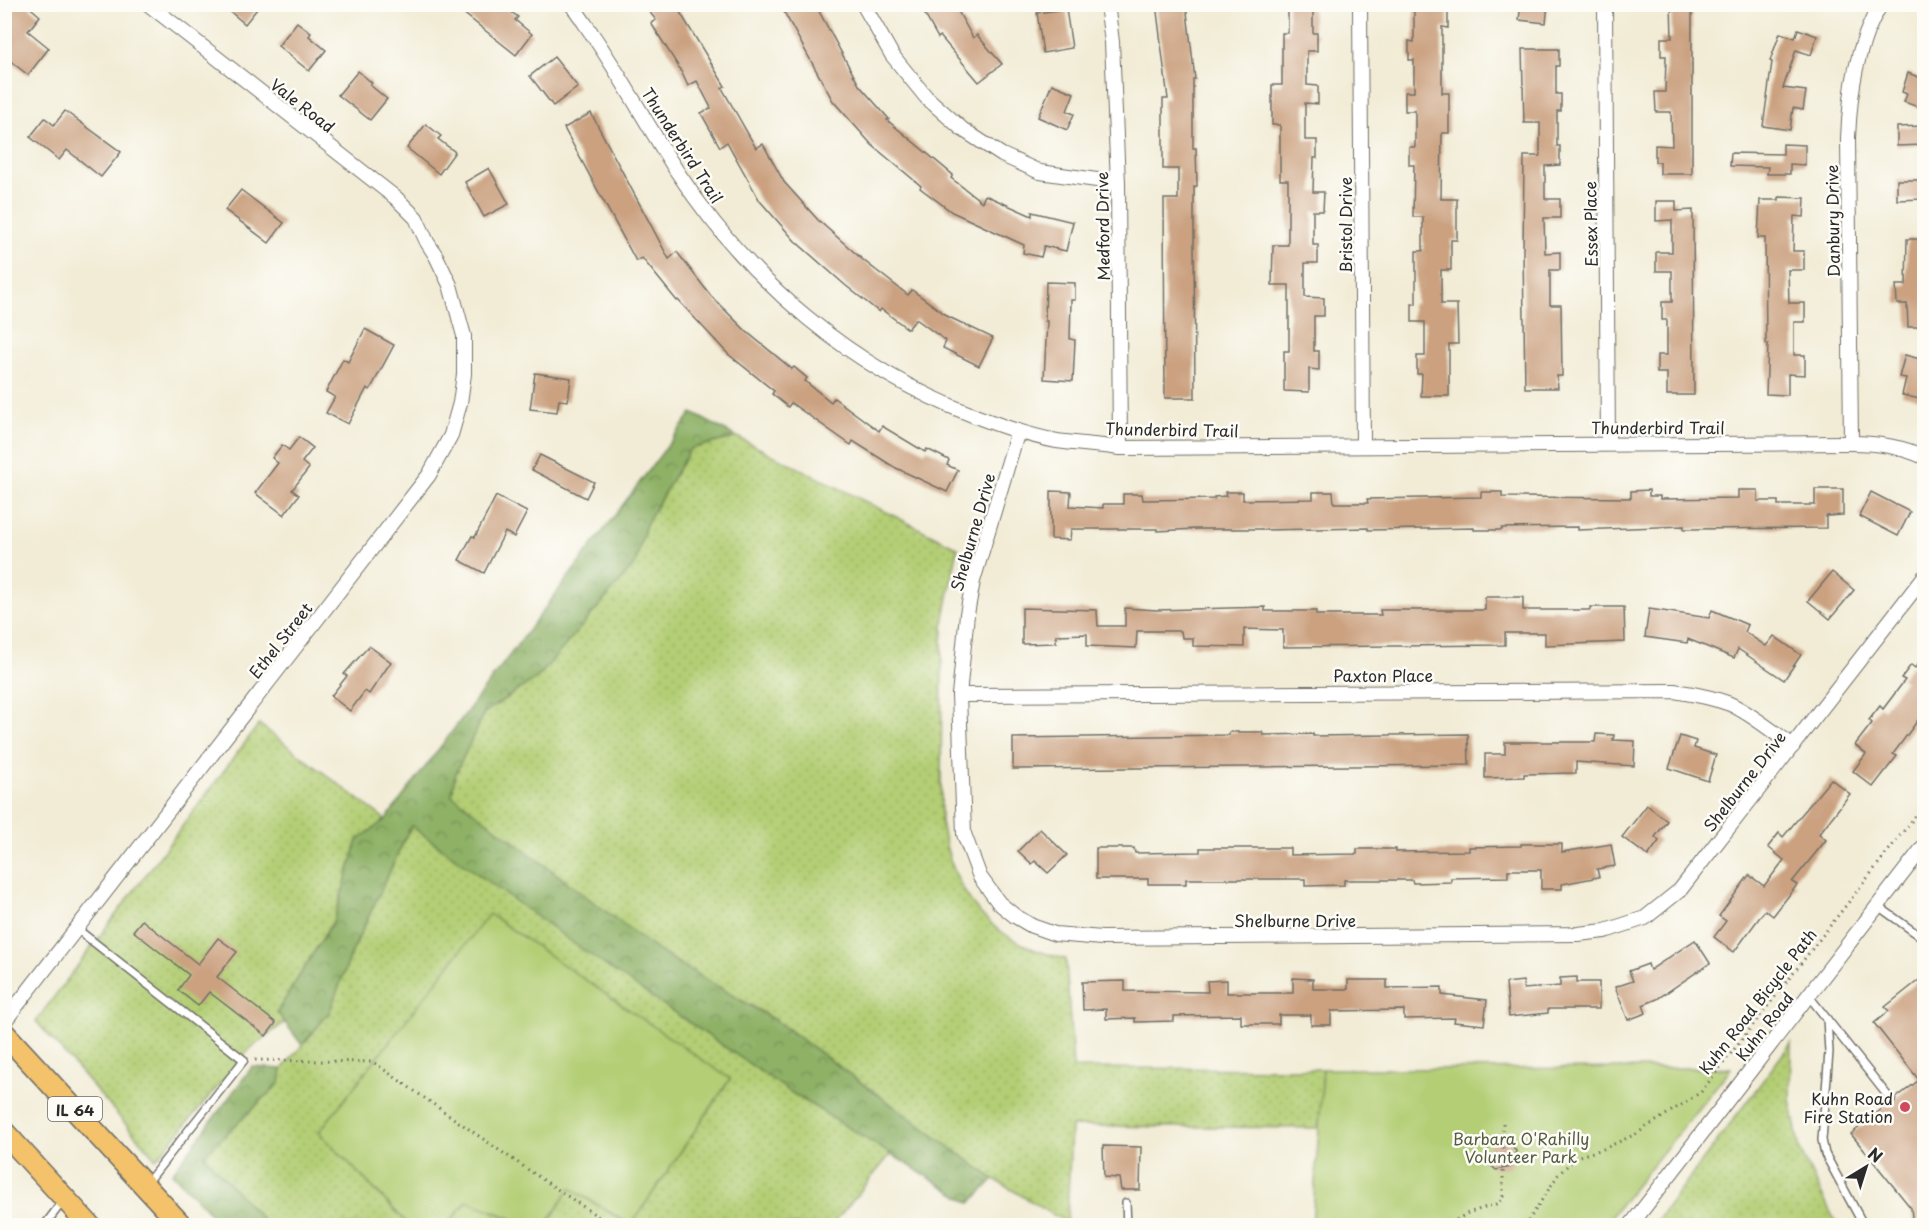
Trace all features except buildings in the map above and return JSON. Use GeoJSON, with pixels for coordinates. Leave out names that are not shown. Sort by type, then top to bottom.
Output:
{"type":"FeatureCollection","features":[{"type":"Feature","properties":{"kind":"main road","name":"IL 64"},"geometry":{"type":"LineString","coordinates":[[4,1033],[182,1226]]}},
{"type":"Feature","properties":{"kind":"main road"},"geometry":{"type":"LineString","coordinates":[[4,1132],[90,1226]]}},
{"type":"Feature","properties":{"kind":"street","name":"Vale Road"},"geometry":{"type":"LineString","coordinates":[[148,4],[396,198],[416,218],[427,242]]}},
{"type":"Feature","properties":{"kind":"street","name":"Thunderbird Trail"},"geometry":{"type":"LineString","coordinates":[[571,4],[603,50],[684,182],[735,248],[772,286],[827,334],[889,376],[947,406],[1018,431],[1056,440],[1120,448],[1851,442],[1899,448],[1924,457]]}},
{"type":"Feature","properties":{"kind":"street"},"geometry":{"type":"LineString","coordinates":[[863,4],[892,55],[926,97],[962,129],[1002,154],[1040,172],[1118,183]]}},
{"type":"Feature","properties":{"kind":"street","name":"Medford Drive"},"geometry":{"type":"LineString","coordinates":[[1107,4],[1112,42],[1118,183],[1120,448]]}},
{"type":"Feature","properties":{"kind":"street","name":"Bristol Drive"},"geometry":{"type":"LineString","coordinates":[[1360,4],[1363,445]]}},
{"type":"Feature","properties":{"kind":"street","name":"Essex Place"},"geometry":{"type":"LineString","coordinates":[[1605,4],[1608,444]]}},
{"type":"Feature","properties":{"kind":"street","name":"Danbury Drive"},"geometry":{"type":"LineString","coordinates":[[1851,442],[1848,138],[1850,102],[1860,52],[1875,13],[1881,4]]}},
{"type":"Feature","properties":{"kind":"street","name":"Ethel Street"},"geometry":{"type":"LineString","coordinates":[[4,1022],[429,475],[443,451],[460,403],[464,374],[464,336],[450,285],[427,242]]}},
{"type":"Feature","properties":{"kind":"street","name":"Shelburne Drive"},"geometry":{"type":"LineString","coordinates":[[1018,431],[973,581],[967,614],[959,695],[964,834],[980,877],[999,903],[1032,926],[1055,934],[1076,937],[1566,934],[1605,930],[1645,918],[1680,890],[1924,577]]}},
{"type":"Feature","properties":{"kind":"street","name":"Paxton Place"},"geometry":{"type":"LineString","coordinates":[[959,695],[1674,691],[1704,696],[1730,704],[1793,746]]}},
{"type":"Feature","properties":{"kind":"street","name":"Kuhn Road"},"geometry":{"type":"LineString","coordinates":[[1630,1226],[1924,846]]}},
{"type":"Feature","properties":{"kind":"lane"},"geometry":{"type":"LineString","coordinates":[[1878,906],[1924,939]]}},
{"type":"Feature","properties":{"kind":"lane"},"geometry":{"type":"LineString","coordinates":[[77,929],[244,1060],[145,1185]]}},
{"type":"Feature","properties":{"kind":"lane"},"geometry":{"type":"LineString","coordinates":[[1808,995],[1891,1100]]}},
{"type":"Feature","properties":{"kind":"lane"},"geometry":{"type":"LineString","coordinates":[[1827,1019],[1829,1052],[1823,1147],[1864,1226]]}},
{"type":"Feature","properties":{"kind":"lane"},"geometry":{"type":"LineString","coordinates":[[44,1226],[65,1198]]}},
{"type":"Feature","properties":{"kind":"lane"},"geometry":{"type":"LineString","coordinates":[[1126,1203],[1127,1226]]}},
{"type":"Feature","properties":{"kind":"path","name":"Kuhn Road Bicycle Path"},"geometry":{"type":"LineString","coordinates":[[1525,1226],[1552,1183],[1576,1157],[1603,1149],[1636,1134],[1701,1092],[1924,806]]}},
{"type":"Feature","properties":{"kind":"path"},"geometry":{"type":"LineString","coordinates":[[244,1060],[374,1062],[612,1226]]}},
{"type":"Feature","properties":{"kind":"path"},"geometry":{"type":"LineString","coordinates":[[1446,1226],[1468,1213],[1499,1203],[1503,1198],[1503,1122]]}},
{"type":"Feature","properties":{"kind":"green space"},"geometry":{"type":"Polygon","coordinates":[[[692,413],[737,437],[690,449],[646,524],[635,564],[539,676],[484,713],[455,775],[452,795],[658,951],[776,1021],[994,1179],[970,1203],[792,1093],[583,950],[411,826],[352,952],[329,1013],[302,1045],[277,1012],[334,920],[358,840],[386,819],[692,413]]]}},
{"type":"Feature","properties":{"kind":"green space"},"geometry":{"type":"Polygon","coordinates":[[[737,437],[958,548],[944,617],[942,643],[941,821],[955,872],[966,894],[980,912],[996,928],[1016,941],[1066,959],[1073,1068],[1323,1069],[1319,1128],[1071,1126],[1067,1223],[994,1179],[776,1021],[658,951],[452,795],[454,775],[484,713],[539,676],[635,564],[646,524],[690,448],[737,437]]]}},
{"type":"Feature","properties":{"kind":"green space"},"geometry":{"type":"Polygon","coordinates":[[[259,724],[386,820],[358,840],[334,920],[277,1012],[285,1022],[250,1049],[156,1159],[36,1021],[259,724]]]}},
{"type":"Feature","properties":{"kind":"green space"},"geometry":{"type":"Polygon","coordinates":[[[411,826],[588,953],[768,1076],[891,1154],[832,1225],[631,1225],[730,1079],[319,1132],[409,1225],[267,1225],[203,1155],[280,1083],[282,1069],[329,1013],[352,952],[411,826]]]}},
{"type":"Feature","properties":{"kind":"green space"},"geometry":{"type":"Polygon","coordinates":[[[489,914],[730,1079],[631,1225],[570,1188],[546,1225],[528,1225],[467,1201],[447,1225],[409,1225],[319,1132],[489,914]]]}},
{"type":"Feature","properties":{"kind":"green space"},"geometry":{"type":"Polygon","coordinates":[[[1791,1043],[1790,1099],[1800,1151],[1837,1225],[1654,1225],[1791,1043]]]}},
{"type":"Feature","properties":{"kind":"green space"},"geometry":{"type":"Polygon","coordinates":[[[252,1067],[282,1069],[280,1083],[204,1155],[267,1225],[221,1225],[172,1173],[252,1067]]]}},
{"type":"Feature","properties":{"kind":"green space","name":"Barbara O'Rahilly Volunteer Park"},"geometry":{"type":"Polygon","coordinates":[[[1731,1068],[1604,1225],[1312,1226],[1323,1069],[1731,1068]]]}},
{"type":"Feature","properties":{"kind":"green space"},"geometry":{"type":"Polygon","coordinates":[[[570,1188],[629,1225],[546,1226],[570,1188]]]}},
{"type":"Feature","properties":{"kind":"green space"},"geometry":{"type":"Polygon","coordinates":[[[467,1201],[528,1225],[447,1226],[467,1201]]]}},
{"type":"Feature","properties":{"kind":"place","name":"Kuhn Road Fire Station"},"geometry":{"type":"Point","coordinates":[1905,1107]}}]}
